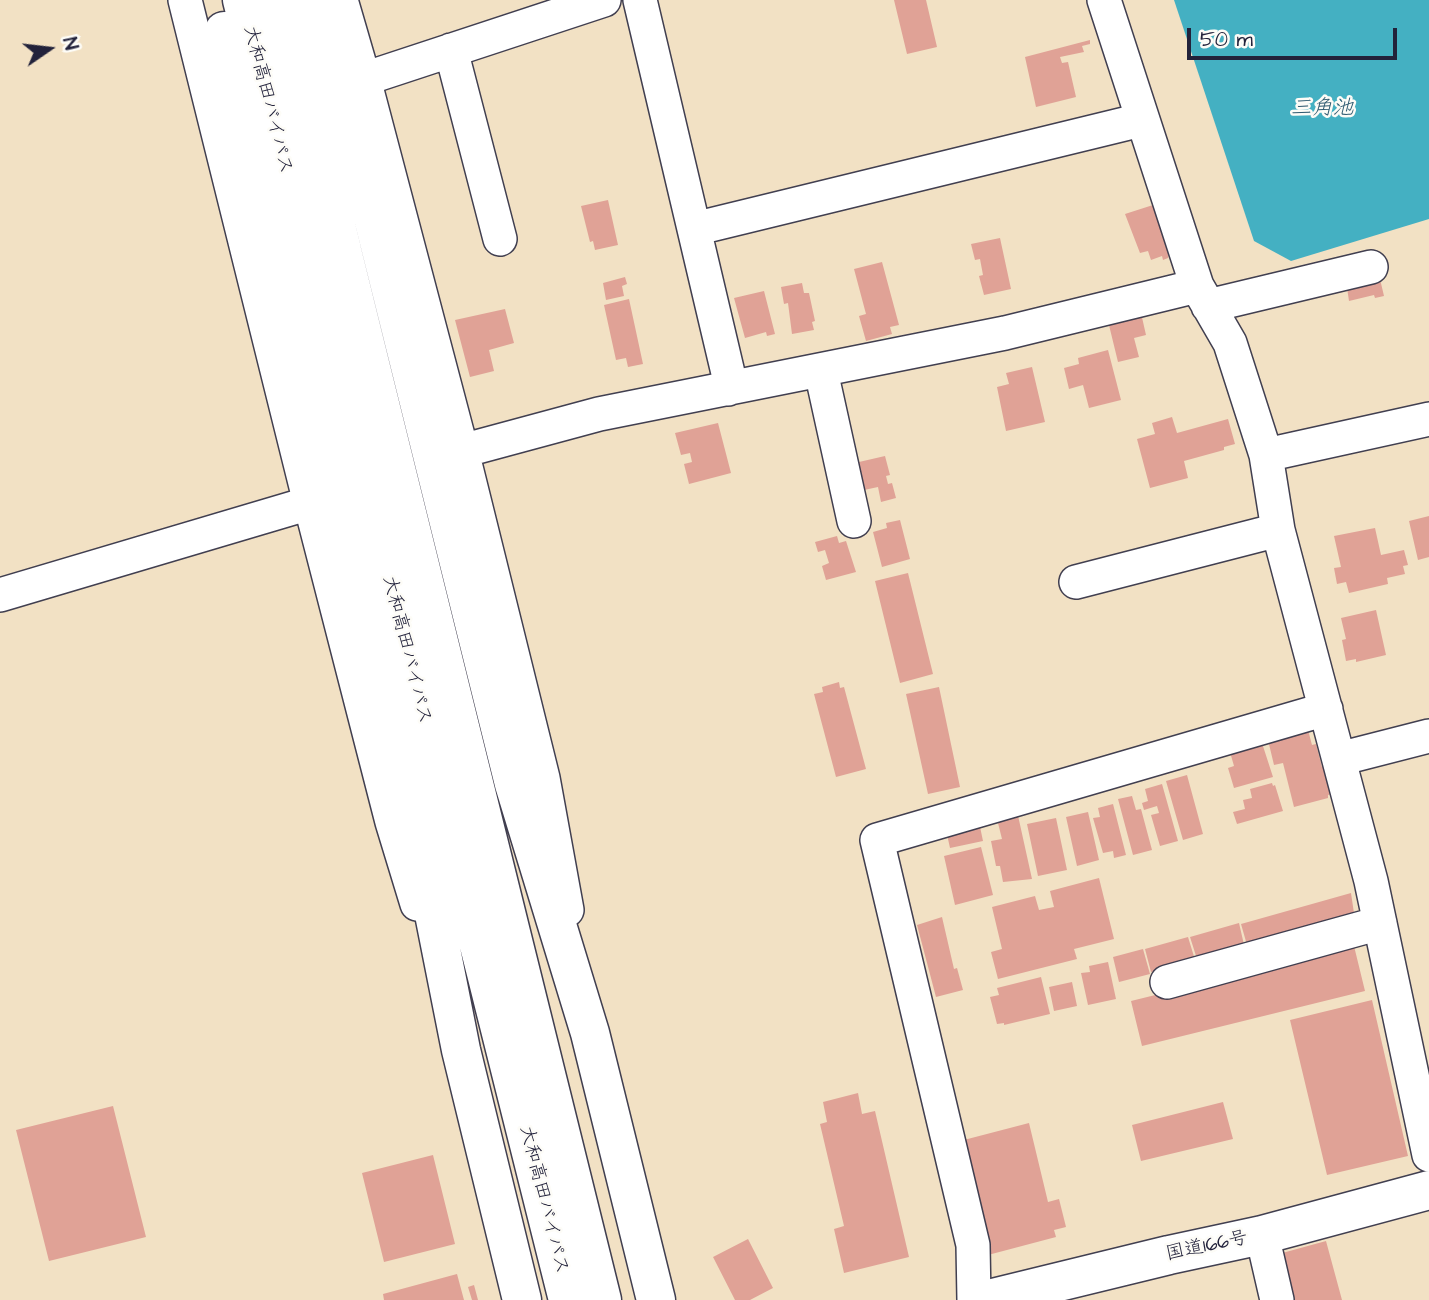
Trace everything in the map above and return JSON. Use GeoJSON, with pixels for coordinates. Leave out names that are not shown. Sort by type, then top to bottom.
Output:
{"type":"FeatureCollection","features":[{"type":"Feature","properties":{"kind":"highway"},"geometry":{"type":"LineString","coordinates":[[217,0],[248,144],[415,818],[461,1050],[522,1300]]}},
{"type":"Feature","properties":{"kind":"highway","name":"大和高田バイパス"},"geometry":{"type":"LineString","coordinates":[[242,0],[568,1300]]}},
{"type":"Feature","properties":{"kind":"highway","name":"大和高田バイパス"},"geometry":{"type":"LineString","coordinates":[[280,0],[602,1300]]}},
{"type":"Feature","properties":{"kind":"highway"},"geometry":{"type":"LineString","coordinates":[[311,0],[446,446],[514,784],[590,1033],[656,1300]]}},
{"type":"Feature","properties":{"kind":"highway","name":"国道166号"},"geometry":{"type":"LineString","coordinates":[[985,1300],[1169,1255],[1262,1236],[1429,1190]]}},
{"type":"Feature","properties":{"kind":"street"},"geometry":{"type":"LineString","coordinates":[[185,0],[392,822],[461,1050]]}},
{"type":"Feature","properties":{"kind":"street"},"geometry":{"type":"LineString","coordinates":[[341,0],[364,79],[446,446],[1005,333],[1371,267]]}},
{"type":"Feature","properties":{"kind":"street"},"geometry":{"type":"LineString","coordinates":[[364,79],[604,0]]}},
{"type":"Feature","properties":{"kind":"street"},"geometry":{"type":"LineString","coordinates":[[639,0],[728,373],[728,389]]}},
{"type":"Feature","properties":{"kind":"street"},"geometry":{"type":"LineString","coordinates":[[1104,0],[1203,296],[1230,343],[1266,455],[1279,530],[1380,923],[1429,1155]]}},
{"type":"Feature","properties":{"kind":"street"},"geometry":{"type":"LineString","coordinates":[[451,50],[500,239]]}},
{"type":"Feature","properties":{"kind":"street"},"geometry":{"type":"LineString","coordinates":[[694,229],[1142,120]]}},
{"type":"Feature","properties":{"kind":"street"},"geometry":{"type":"LineString","coordinates":[[821,371],[853,521]]}},
{"type":"Feature","properties":{"kind":"street"},"geometry":{"type":"LineString","coordinates":[[1266,455],[1429,419]]}},
{"type":"Feature","properties":{"kind":"street"},"geometry":{"type":"LineString","coordinates":[[0,595],[310,503]]}},
{"type":"Feature","properties":{"kind":"street"},"geometry":{"type":"LineString","coordinates":[[1076,582],[1279,530]]}},
{"type":"Feature","properties":{"kind":"street"},"geometry":{"type":"LineString","coordinates":[[974,1300],[973,1245],[877,840],[1326,709]]}},
{"type":"Feature","properties":{"kind":"street"},"geometry":{"type":"LineString","coordinates":[[1339,759],[1429,736]]}},
{"type":"Feature","properties":{"kind":"street"},"geometry":{"type":"LineString","coordinates":[[1167,982],[1380,923]]}},
{"type":"Feature","properties":{"kind":"street"},"geometry":{"type":"LineString","coordinates":[[1262,1236],[1277,1300]]}},
{"type":"Feature","properties":{"kind":"water","name":"三角池"},"geometry":{"type":"Polygon","coordinates":[[[1174,0],[1429,0],[1429,219],[1291,261],[1254,241],[1174,0]]]}},
{"type":"Feature","properties":{"kind":"building"},"geometry":{"type":"Polygon","coordinates":[[[894,0],[926,0],[937,47],[907,54],[894,0]]]}},
{"type":"Feature","properties":{"kind":"building"},"geometry":{"type":"Polygon","coordinates":[[[1090,40],[1090,44],[1082,46],[1084,52],[1060,57],[1062,63],[1068,62],[1076,97],[1036,107],[1025,57],[1090,40]]]}},
{"type":"Feature","properties":{"kind":"building"},"geometry":{"type":"Polygon","coordinates":[[[608,200],[618,245],[595,250],[593,241],[590,242],[581,206],[608,200]]]}},
{"type":"Feature","properties":{"kind":"building"},"geometry":{"type":"Polygon","coordinates":[[[1153,205],[1169,254],[1168,258],[1163,260],[1162,256],[1151,260],[1148,251],[1140,253],[1125,214],[1153,205]]]}},
{"type":"Feature","properties":{"kind":"building"},"geometry":{"type":"Polygon","coordinates":[[[1000,238],[1011,289],[984,295],[979,276],[983,275],[980,259],[975,260],[971,244],[1000,238]]]}},
{"type":"Feature","properties":{"kind":"building"},"geometry":{"type":"Polygon","coordinates":[[[882,262],[899,325],[890,327],[892,334],[866,341],[859,316],[866,314],[854,269],[882,262]]]}},
{"type":"Feature","properties":{"kind":"building"},"geometry":{"type":"Polygon","coordinates":[[[625,277],[627,284],[622,286],[624,296],[606,300],[603,283],[625,277]]]}},
{"type":"Feature","properties":{"kind":"building"},"geometry":{"type":"Polygon","coordinates":[[[1380,279],[1384,296],[1375,298],[1374,295],[1349,301],[1346,281],[1380,279]]]}},
{"type":"Feature","properties":{"kind":"building"},"geometry":{"type":"Polygon","coordinates":[[[802,283],[804,293],[809,293],[815,321],[812,322],[814,330],[792,334],[788,303],[784,304],[781,287],[802,283]]]}},
{"type":"Feature","properties":{"kind":"building"},"geometry":{"type":"Polygon","coordinates":[[[764,291],[775,334],[767,336],[766,332],[745,338],[734,298],[764,291]]]}},
{"type":"Feature","properties":{"kind":"building"},"geometry":{"type":"Polygon","coordinates":[[[629,299],[643,364],[628,367],[626,358],[616,360],[604,305],[629,299]]]}},
{"type":"Feature","properties":{"kind":"building"},"geometry":{"type":"Polygon","coordinates":[[[505,309],[514,343],[489,350],[494,371],[470,377],[455,320],[505,309]]]}},
{"type":"Feature","properties":{"kind":"building"},"geometry":{"type":"Polygon","coordinates":[[[1141,313],[1146,335],[1134,338],[1139,357],[1118,362],[1108,321],[1141,313]]]}},
{"type":"Feature","properties":{"kind":"building"},"geometry":{"type":"Polygon","coordinates":[[[1108,350],[1121,400],[1089,408],[1083,385],[1069,389],[1064,368],[1079,364],[1078,358],[1108,350]]]}},
{"type":"Feature","properties":{"kind":"building"},"geometry":{"type":"Polygon","coordinates":[[[1032,367],[1045,422],[1006,431],[997,387],[1009,384],[1006,373],[1032,367]]]}},
{"type":"Feature","properties":{"kind":"building"},"geometry":{"type":"Polygon","coordinates":[[[1172,417],[1177,433],[1228,419],[1235,444],[1224,447],[1224,450],[1184,461],[1188,478],[1150,488],[1137,439],[1155,434],[1152,423],[1172,417]]]}},
{"type":"Feature","properties":{"kind":"building"},"geometry":{"type":"Polygon","coordinates":[[[718,423],[731,473],[689,484],[684,464],[692,462],[690,453],[681,455],[675,433],[718,423]]]}},
{"type":"Feature","properties":{"kind":"building"},"geometry":{"type":"Polygon","coordinates":[[[885,456],[890,475],[886,476],[888,484],[892,483],[896,498],[881,502],[878,487],[864,490],[858,467],[859,462],[885,456]]]}},
{"type":"Feature","properties":{"kind":"building"},"geometry":{"type":"Polygon","coordinates":[[[1429,516],[1429,557],[1418,560],[1409,521],[1429,516]]]}},
{"type":"Feature","properties":{"kind":"building"},"geometry":{"type":"Polygon","coordinates":[[[900,520],[910,559],[882,567],[873,532],[887,528],[886,523],[900,520]]]}},
{"type":"Feature","properties":{"kind":"building"},"geometry":{"type":"Polygon","coordinates":[[[1375,528],[1381,555],[1404,550],[1408,565],[1403,566],[1405,574],[1387,578],[1388,584],[1349,593],[1346,582],[1337,584],[1334,568],[1341,567],[1334,536],[1375,528]]]}},
{"type":"Feature","properties":{"kind":"building"},"geometry":{"type":"Polygon","coordinates":[[[837,536],[839,543],[846,541],[856,572],[826,580],[822,566],[829,563],[825,550],[818,552],[815,542],[837,536]]]}},
{"type":"Feature","properties":{"kind":"building"},"geometry":{"type":"Polygon","coordinates":[[[908,573],[933,674],[900,683],[875,581],[908,573]]]}},
{"type":"Feature","properties":{"kind":"building"},"geometry":{"type":"Polygon","coordinates":[[[1376,610],[1386,655],[1356,662],[1356,659],[1346,661],[1342,640],[1346,639],[1341,618],[1376,610]]]}},
{"type":"Feature","properties":{"kind":"building"},"geometry":{"type":"Polygon","coordinates":[[[839,682],[840,688],[844,687],[866,769],[836,777],[814,694],[823,692],[822,687],[839,682]]]}},
{"type":"Feature","properties":{"kind":"building"},"geometry":{"type":"Polygon","coordinates":[[[939,687],[960,787],[928,794],[906,694],[939,687]]]}},
{"type":"Feature","properties":{"kind":"building"},"geometry":{"type":"Polygon","coordinates":[[[1308,730],[1312,745],[1316,744],[1322,767],[1325,766],[1332,794],[1328,795],[1328,798],[1294,807],[1283,763],[1274,765],[1268,740],[1308,730]]]}},
{"type":"Feature","properties":{"kind":"building"},"geometry":{"type":"Polygon","coordinates":[[[1262,743],[1273,777],[1234,788],[1228,768],[1234,766],[1230,752],[1262,743]]]}},
{"type":"Feature","properties":{"kind":"building"},"geometry":{"type":"Polygon","coordinates":[[[1187,775],[1203,834],[1183,840],[1166,781],[1187,775]]]}},
{"type":"Feature","properties":{"kind":"building"},"geometry":{"type":"Polygon","coordinates":[[[1272,783],[1283,811],[1237,824],[1233,812],[1245,809],[1243,800],[1252,798],[1250,789],[1272,783]]]}},
{"type":"Feature","properties":{"kind":"building"},"geometry":{"type":"Polygon","coordinates":[[[1162,784],[1178,841],[1160,846],[1151,815],[1159,813],[1157,806],[1144,810],[1142,803],[1148,801],[1145,789],[1162,784]]]}},
{"type":"Feature","properties":{"kind":"building"},"geometry":{"type":"Polygon","coordinates":[[[1132,796],[1136,810],[1141,809],[1152,850],[1133,855],[1118,799],[1132,796]]]}},
{"type":"Feature","properties":{"kind":"building"},"geometry":{"type":"Polygon","coordinates":[[[1113,804],[1126,855],[1114,858],[1113,851],[1103,853],[1093,818],[1100,817],[1098,808],[1113,804]]]}},
{"type":"Feature","properties":{"kind":"building"},"geometry":{"type":"Polygon","coordinates":[[[1017,811],[1032,879],[1003,882],[1000,866],[996,866],[991,841],[1002,839],[996,815],[1017,811]]]}},
{"type":"Feature","properties":{"kind":"building"},"geometry":{"type":"Polygon","coordinates":[[[1088,812],[1099,860],[1077,866],[1066,817],[1088,812]]]}},
{"type":"Feature","properties":{"kind":"building"},"geometry":{"type":"Polygon","coordinates":[[[1056,818],[1067,870],[1038,876],[1027,824],[1056,818]]]}},
{"type":"Feature","properties":{"kind":"building"},"geometry":{"type":"Polygon","coordinates":[[[979,822],[983,841],[950,848],[946,830],[979,822]]]}},
{"type":"Feature","properties":{"kind":"building"},"geometry":{"type":"Polygon","coordinates":[[[981,847],[993,895],[955,905],[944,856],[981,847]]]}},
{"type":"Feature","properties":{"kind":"building"},"geometry":{"type":"Polygon","coordinates":[[[1099,878],[1114,939],[1074,949],[1077,959],[998,979],[991,952],[1002,949],[992,907],[1035,896],[1039,910],[1054,907],[1050,891],[1099,878]]]}},
{"type":"Feature","properties":{"kind":"building"},"geometry":{"type":"Polygon","coordinates":[[[1351,893],[1355,920],[1247,945],[1241,924],[1351,893]]]}},
{"type":"Feature","properties":{"kind":"building"},"geometry":{"type":"Polygon","coordinates":[[[942,917],[954,969],[957,968],[963,990],[936,997],[917,925],[942,917]]]}},
{"type":"Feature","properties":{"kind":"building"},"geometry":{"type":"Polygon","coordinates":[[[1239,923],[1245,949],[1197,959],[1190,937],[1239,923]]]}},
{"type":"Feature","properties":{"kind":"building"},"geometry":{"type":"Polygon","coordinates":[[[1188,937],[1196,963],[1151,972],[1145,949],[1188,937]]]}},
{"type":"Feature","properties":{"kind":"building"},"geometry":{"type":"Polygon","coordinates":[[[1354,946],[1365,991],[1142,1046],[1131,1001],[1354,946]]]}},
{"type":"Feature","properties":{"kind":"building"},"geometry":{"type":"Polygon","coordinates":[[[1143,949],[1150,974],[1119,982],[1113,957],[1143,949]]]}},
{"type":"Feature","properties":{"kind":"building"},"geometry":{"type":"Polygon","coordinates":[[[1108,962],[1116,999],[1088,1005],[1081,973],[1090,972],[1089,966],[1108,962]]]}},
{"type":"Feature","properties":{"kind":"building"},"geometry":{"type":"Polygon","coordinates":[[[1041,977],[1050,1014],[1004,1025],[997,1024],[990,997],[999,995],[997,988],[1041,977]]]}},
{"type":"Feature","properties":{"kind":"building"},"geometry":{"type":"Polygon","coordinates":[[[1072,982],[1077,1006],[1054,1011],[1049,987],[1072,982]]]}},
{"type":"Feature","properties":{"kind":"building"},"geometry":{"type":"Polygon","coordinates":[[[1372,1000],[1408,1156],[1327,1175],[1290,1020],[1372,1000]]]}},
{"type":"Feature","properties":{"kind":"building"},"geometry":{"type":"Polygon","coordinates":[[[858,1093],[862,1114],[875,1111],[909,1257],[844,1273],[834,1229],[844,1226],[820,1124],[827,1122],[823,1102],[858,1093]]]}},
{"type":"Feature","properties":{"kind":"building"},"geometry":{"type":"Polygon","coordinates":[[[1223,1102],[1233,1139],[1141,1161],[1132,1125],[1223,1102]]]}},
{"type":"Feature","properties":{"kind":"building"},"geometry":{"type":"Polygon","coordinates":[[[113,1106],[146,1237],[49,1261],[16,1130],[113,1106]]]}},
{"type":"Feature","properties":{"kind":"building"},"geometry":{"type":"Polygon","coordinates":[[[1029,1123],[1048,1202],[1059,1199],[1066,1227],[1054,1230],[1056,1237],[988,1255],[960,1141],[1029,1123]]]}},
{"type":"Feature","properties":{"kind":"building"},"geometry":{"type":"Polygon","coordinates":[[[433,1155],[455,1244],[384,1262],[362,1173],[433,1155]]]}},
{"type":"Feature","properties":{"kind":"building"},"geometry":{"type":"Polygon","coordinates":[[[748,1239],[773,1288],[750,1300],[735,1300],[713,1257],[748,1239]]]}},
{"type":"Feature","properties":{"kind":"building"},"geometry":{"type":"Polygon","coordinates":[[[1326,1241],[1342,1300],[1288,1300],[1275,1255],[1326,1241]]]}},
{"type":"Feature","properties":{"kind":"building"},"geometry":{"type":"Polygon","coordinates":[[[457,1274],[464,1300],[384,1300],[383,1294],[457,1274]]]}},
{"type":"Feature","properties":{"kind":"building"},"geometry":{"type":"Polygon","coordinates":[[[474,1285],[478,1300],[472,1300],[468,1287],[474,1285]]]}}]}
